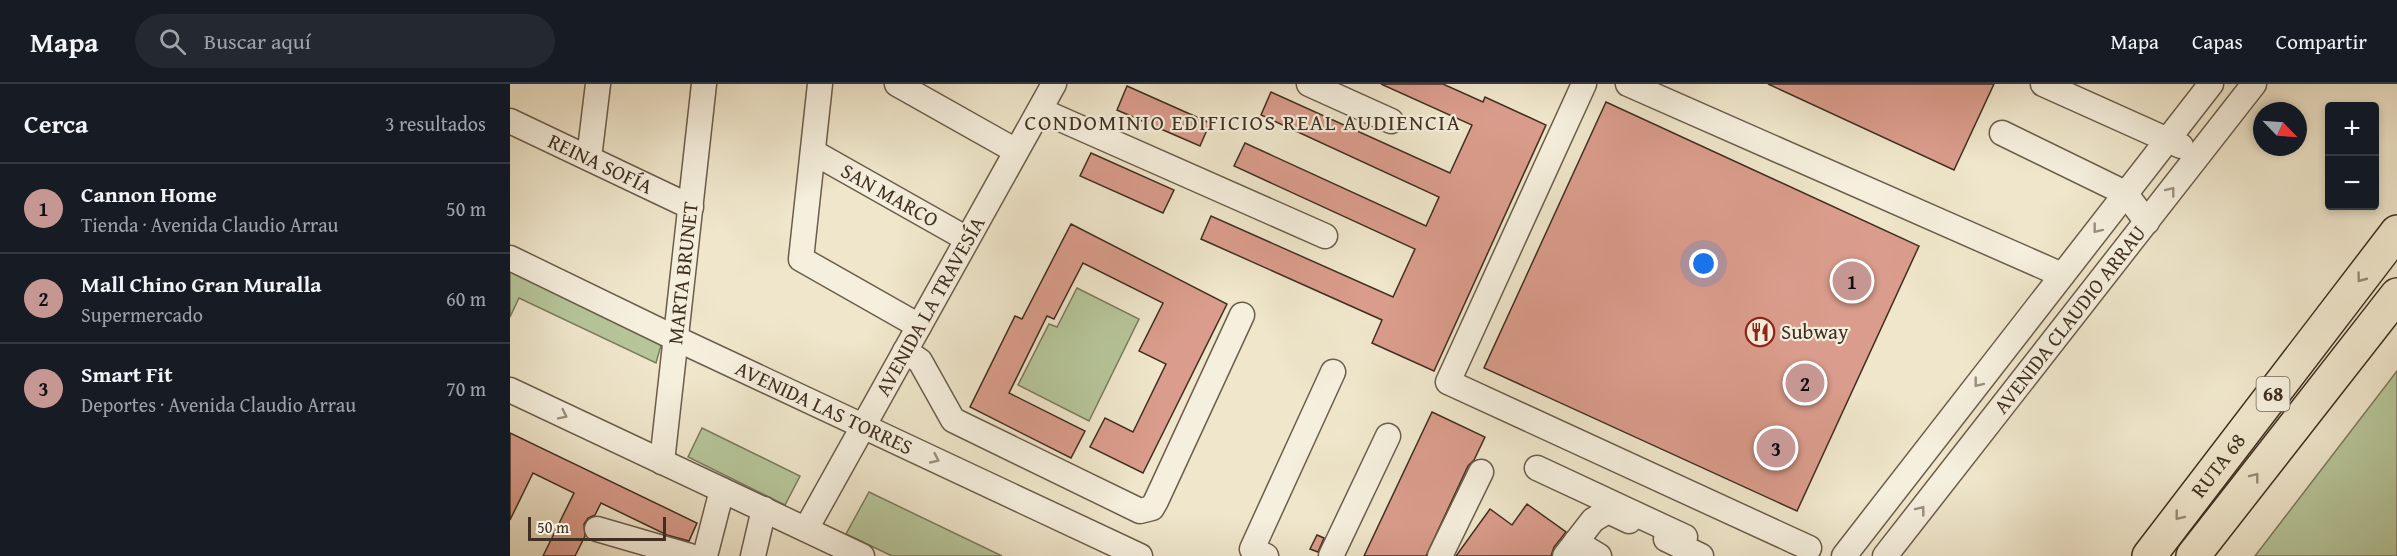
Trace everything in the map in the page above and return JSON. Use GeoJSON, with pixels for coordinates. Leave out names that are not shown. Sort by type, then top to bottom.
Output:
{"type":"FeatureCollection","features":[{"type":"Feature","properties":{"kind":"highway","name":"RUTA 68"},"geometry":{"type":"LineString","coordinates":[[2149,556],[2397,232]]}},
{"type":"Feature","properties":{"kind":"highway","name":"RUTA 68"},"geometry":{"type":"LineString","coordinates":[[2193,556],[2397,295]]}},
{"type":"Feature","properties":{"kind":"street"},"geometry":{"type":"LineString","coordinates":[[589,158],[598,84]]}},
{"type":"Feature","properties":{"kind":"street","name":"MARTA BRUNET"},"geometry":{"type":"LineString","coordinates":[[662,462],[704,84]]}},
{"type":"Feature","properties":{"kind":"street"},"geometry":{"type":"LineString","coordinates":[[820,84],[801,259],[918,326]]}},
{"type":"Feature","properties":{"kind":"street"},"geometry":{"type":"LineString","coordinates":[[897,84],[1016,151]]}},
{"type":"Feature","properties":{"kind":"street","name":"AVENIDA LA TRAVESÍA"},"geometry":{"type":"LineString","coordinates":[[806,530],[1054,84]]}},
{"type":"Feature","properties":{"kind":"street"},"geometry":{"type":"LineString","coordinates":[[1309,84],[1391,121]]}},
{"type":"Feature","properties":{"kind":"street"},"geometry":{"type":"LineString","coordinates":[[1584,84],[1448,382],[1809,548]]}},
{"type":"Feature","properties":{"kind":"street"},"geometry":{"type":"LineString","coordinates":[[1629,84],[2062,275]]}},
{"type":"Feature","properties":{"kind":"street"},"geometry":{"type":"LineString","coordinates":[[2043,84],[2199,156]]}},
{"type":"Feature","properties":{"kind":"street","name":"AVENIDA CLAUDIO ARRAU"},"geometry":{"type":"LineString","coordinates":[[1844,556],[2211,84]]}},
{"type":"Feature","properties":{"kind":"street","name":"AVENIDA CLAUDIO ARRAU"},"geometry":{"type":"LineString","coordinates":[[1885,556],[2254,84]]}},
{"type":"Feature","properties":{"kind":"street"},"geometry":{"type":"LineString","coordinates":[[1040,110],[1325,236]]}},
{"type":"Feature","properties":{"kind":"street","name":"REINA SOFÍA"},"geometry":{"type":"LineString","coordinates":[[510,121],[691,207]]}},
{"type":"Feature","properties":{"kind":"street"},"geometry":{"type":"LineString","coordinates":[[2002,133],[2126,193],[2147,222]]}},
{"type":"Feature","properties":{"kind":"street","name":"SAN MARCO"},"geometry":{"type":"LineString","coordinates":[[813,152],[967,239]]}},
{"type":"Feature","properties":{"kind":"street","name":"AVENIDA LAS TORRES"},"geometry":{"type":"LineString","coordinates":[[510,258],[677,339],[1140,556]]}},
{"type":"Feature","properties":{"kind":"street"},"geometry":{"type":"LineString","coordinates":[[904,351],[920,361],[935,384],[953,420],[1140,511],[1152,507],[1156,501],[1242,315]]}},
{"type":"Feature","properties":{"kind":"street"},"geometry":{"type":"LineString","coordinates":[[1266,556],[1251,549],[1333,372]]}},
{"type":"Feature","properties":{"kind":"street"},"geometry":{"type":"LineString","coordinates":[[510,390],[862,556]]}},
{"type":"Feature","properties":{"kind":"street"},"geometry":{"type":"LineString","coordinates":[[1331,556],[1388,436]]}},
{"type":"Feature","properties":{"kind":"street"},"geometry":{"type":"LineString","coordinates":[[1537,468],[1685,537],[1691,551]]}},
{"type":"Feature","properties":{"kind":"street"},"geometry":{"type":"LineString","coordinates":[[1440,556],[1480,472]]}},
{"type":"Feature","properties":{"kind":"street"},"geometry":{"type":"LineString","coordinates":[[705,556],[722,490]]}},
{"type":"Feature","properties":{"kind":"street"},"geometry":{"type":"LineString","coordinates":[[753,556],[764,509]]}},
{"type":"Feature","properties":{"kind":"street"},"geometry":{"type":"LineString","coordinates":[[1599,556],[1570,549],[1593,520],[1608,511],[1691,551]]}},
{"type":"Feature","properties":{"kind":"street"},"geometry":{"type":"LineString","coordinates":[[597,529],[690,556]]}},
{"type":"Feature","properties":{"kind":"green space"},"geometry":{"type":"Polygon","coordinates":[[[510,270],[662,342],[656,363],[519,298],[510,317],[510,270]]]}},
{"type":"Feature","properties":{"kind":"green space"},"geometry":{"type":"Polygon","coordinates":[[[1077,288],[1139,319],[1089,421],[1018,385],[1049,324],[1057,327],[1077,288]]]}},
{"type":"Feature","properties":{"kind":"green space"},"geometry":{"type":"Polygon","coordinates":[[[2397,371],[2397,556],[2255,556],[2397,371]]]}},
{"type":"Feature","properties":{"kind":"green space"},"geometry":{"type":"Polygon","coordinates":[[[702,428],[800,476],[785,505],[688,457],[702,428]]]}},
{"type":"Feature","properties":{"kind":"green space"},"geometry":{"type":"Polygon","coordinates":[[[869,492],[1002,556],[892,556],[846,534],[869,492]]]}},
{"type":"Feature","properties":{"kind":"building"},"geometry":{"type":"Polygon","coordinates":[[[1381,84],[1443,84],[1483,102],[1485,97],[1546,125],[1434,371],[1372,343],[1382,320],[1201,239],[1211,216],[1393,297],[1415,249],[1234,166],[1245,143],[1426,226],[1439,197],[1261,115],[1271,92],[1450,173],[1472,125],[1381,84]]]}},
{"type":"Feature","properties":{"kind":"building"},"geometry":{"type":"Polygon","coordinates":[[[1768,84],[1994,84],[1954,170],[1768,84]]]}},
{"type":"Feature","properties":{"kind":"building"},"geometry":{"type":"Polygon","coordinates":[[[1127,86],[1210,123],[1200,146],[1117,110],[1127,86]]]}},
{"type":"Feature","properties":{"kind":"building"},"geometry":{"type":"Polygon","coordinates":[[[1606,102],[1919,246],[1797,511],[1484,368],[1606,102]]]}},
{"type":"Feature","properties":{"kind":"building"},"geometry":{"type":"Polygon","coordinates":[[[1091,153],[1174,190],[1163,213],[1080,176],[1091,153]]]}},
{"type":"Feature","properties":{"kind":"building"},"geometry":{"type":"Polygon","coordinates":[[[1071,224],[1227,304],[1143,473],[1090,447],[1105,418],[1133,432],[1166,364],[1139,351],[1163,303],[1083,263],[1054,319],[1047,316],[1009,393],[1085,431],[1071,458],[970,407],[1015,316],[1022,319],[1071,224]]]}},
{"type":"Feature","properties":{"kind":"building"},"geometry":{"type":"Polygon","coordinates":[[[1432,412],[1485,437],[1474,460],[1468,466],[1426,556],[1364,556],[1432,412]]]}},
{"type":"Feature","properties":{"kind":"building"},"geometry":{"type":"Polygon","coordinates":[[[510,433],[697,523],[689,541],[667,535],[601,503],[595,515],[588,518],[584,524],[585,536],[575,556],[543,556],[574,493],[533,473],[510,520],[510,433]]]}},
{"type":"Feature","properties":{"kind":"building"},"geometry":{"type":"Polygon","coordinates":[[[1527,504],[1566,532],[1554,547],[1551,556],[1456,556],[1490,509],[1512,525],[1527,504]]]}},
{"type":"Feature","properties":{"kind":"building"},"geometry":{"type":"Polygon","coordinates":[[[1317,535],[1324,538],[1318,552],[1310,549],[1317,535]]]}},
{"type":"Feature","properties":{"kind":"place","name":"Cannon Home"},"geometry":{"type":"Point","coordinates":[1852,281]}},
{"type":"Feature","properties":{"kind":"place","name":"Subway"},"geometry":{"type":"Point","coordinates":[1760,332]}},
{"type":"Feature","properties":{"kind":"place","name":"Mall Chino Gran Muralla"},"geometry":{"type":"Point","coordinates":[1805,383]}},
{"type":"Feature","properties":{"kind":"place","name":"Smart Fit"},"geometry":{"type":"Point","coordinates":[1776,448]}},
{"type":"Feature","properties":{"kind":"district","name":"CONDOMINIO EDIFICIOS REAL AUDIENCIA"},"geometry":{"type":"Point","coordinates":[1243,122]}}]}
